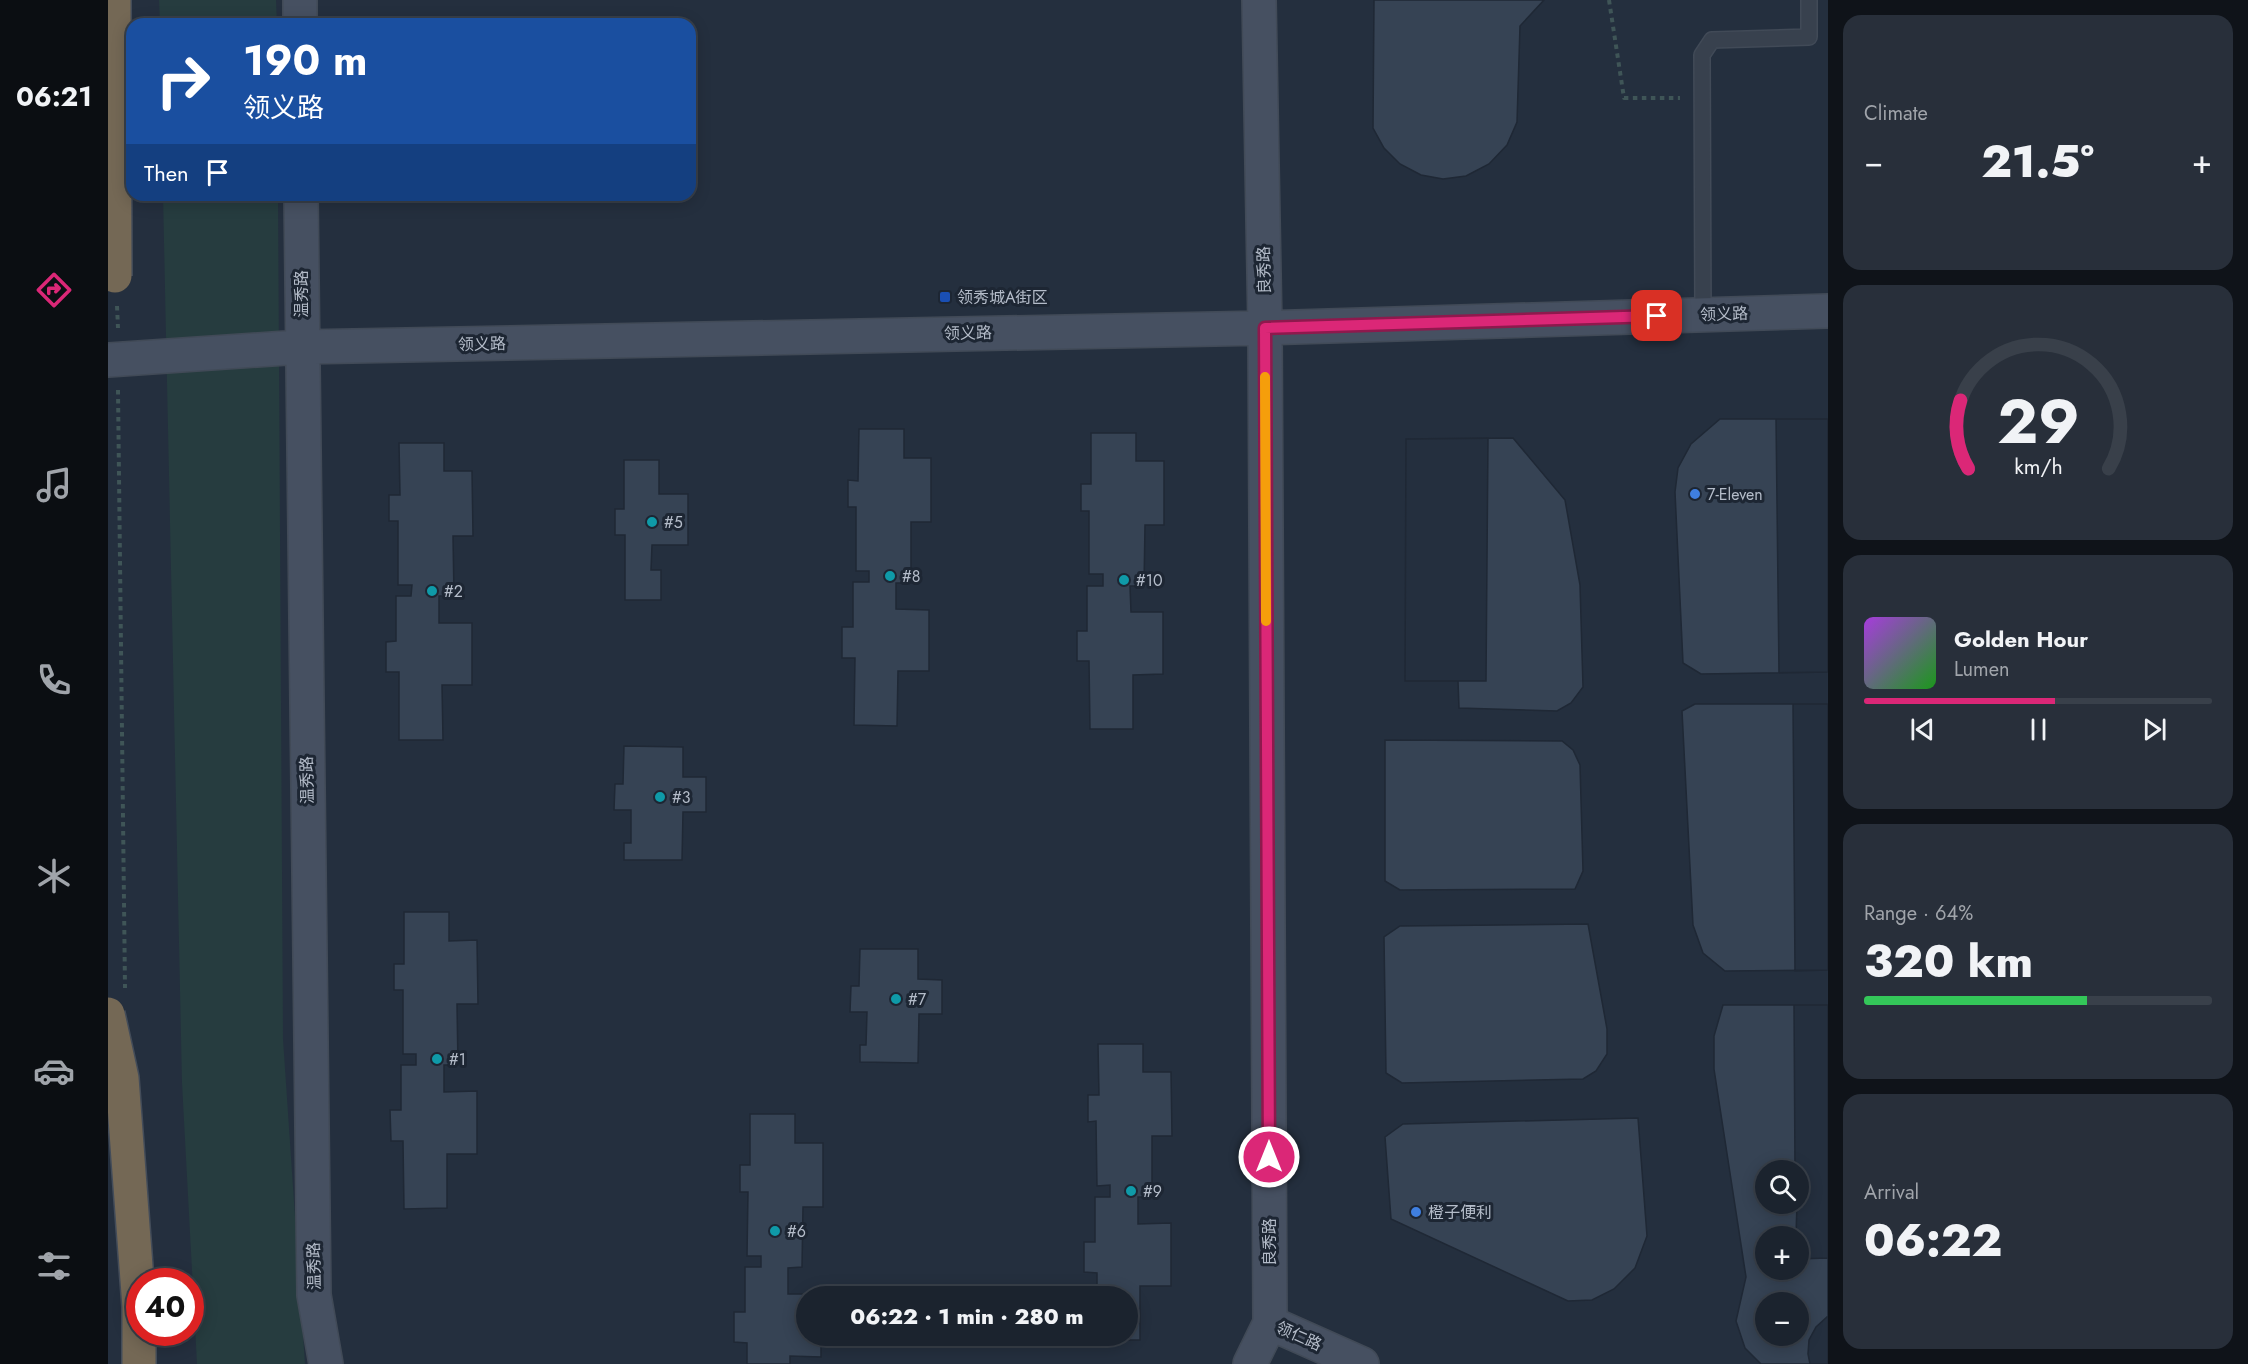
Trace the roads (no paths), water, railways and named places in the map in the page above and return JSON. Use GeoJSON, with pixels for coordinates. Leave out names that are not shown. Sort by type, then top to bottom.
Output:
{"type":"FeatureCollection","features":[{"type":"Feature","properties":{"kind":"highway"},"geometry":{"type":"LineString","coordinates":[[114,0],[116,289]]}},
{"type":"Feature","properties":{"kind":"highway"},"geometry":{"type":"LineString","coordinates":[[117,1004],[139,1307],[139,1364]]}},
{"type":"Feature","properties":{"kind":"street"},"geometry":{"type":"LineString","coordinates":[[300,0],[300,18]]}},
{"type":"Feature","properties":{"kind":"street","name":"良秀路"},"geometry":{"type":"LineString","coordinates":[[1251,1364],[1270,1323],[1265,328],[1259,0]]}},
{"type":"Feature","properties":{"kind":"street","name":"温秀路"},"geometry":{"type":"LineString","coordinates":[[301,201],[314,1295],[326,1364]]}},
{"type":"Feature","properties":{"kind":"street","name":"领义路"},"geometry":{"type":"LineString","coordinates":[[113,361],[301,347],[1265,328],[1828,311]]}},
{"type":"Feature","properties":{"kind":"street","name":"领仁路"},"geometry":{"type":"LineString","coordinates":[[1270,1323],[1362,1364]]}},
{"type":"Feature","properties":{"kind":"lane"},"geometry":{"type":"LineString","coordinates":[[1703,315],[1702,56],[1712,40],[1809,37],[1809,0]]}},
{"type":"Feature","properties":{"kind":"place","name":"领秀城A街区"},"geometry":{"type":"Point","coordinates":[945,297]}},
{"type":"Feature","properties":{"kind":"place","name":"7-Eleven"},"geometry":{"type":"Point","coordinates":[1695,494]}},
{"type":"Feature","properties":{"kind":"place","name":"#5"},"geometry":{"type":"Point","coordinates":[652,522]}},
{"type":"Feature","properties":{"kind":"place","name":"#8"},"geometry":{"type":"Point","coordinates":[890,576]}},
{"type":"Feature","properties":{"kind":"place","name":"#10"},"geometry":{"type":"Point","coordinates":[1124,580]}},
{"type":"Feature","properties":{"kind":"place","name":"#2"},"geometry":{"type":"Point","coordinates":[432,591]}},
{"type":"Feature","properties":{"kind":"place","name":"#3"},"geometry":{"type":"Point","coordinates":[660,797]}},
{"type":"Feature","properties":{"kind":"place","name":"#7"},"geometry":{"type":"Point","coordinates":[896,999]}},
{"type":"Feature","properties":{"kind":"place","name":"#1"},"geometry":{"type":"Point","coordinates":[437,1059]}},
{"type":"Feature","properties":{"kind":"place","name":"#9"},"geometry":{"type":"Point","coordinates":[1131,1191]}},
{"type":"Feature","properties":{"kind":"place","name":"橙子便利"},"geometry":{"type":"Point","coordinates":[1416,1212]}},
{"type":"Feature","properties":{"kind":"place","name":"#6"},"geometry":{"type":"Point","coordinates":[775,1231]}}]}
